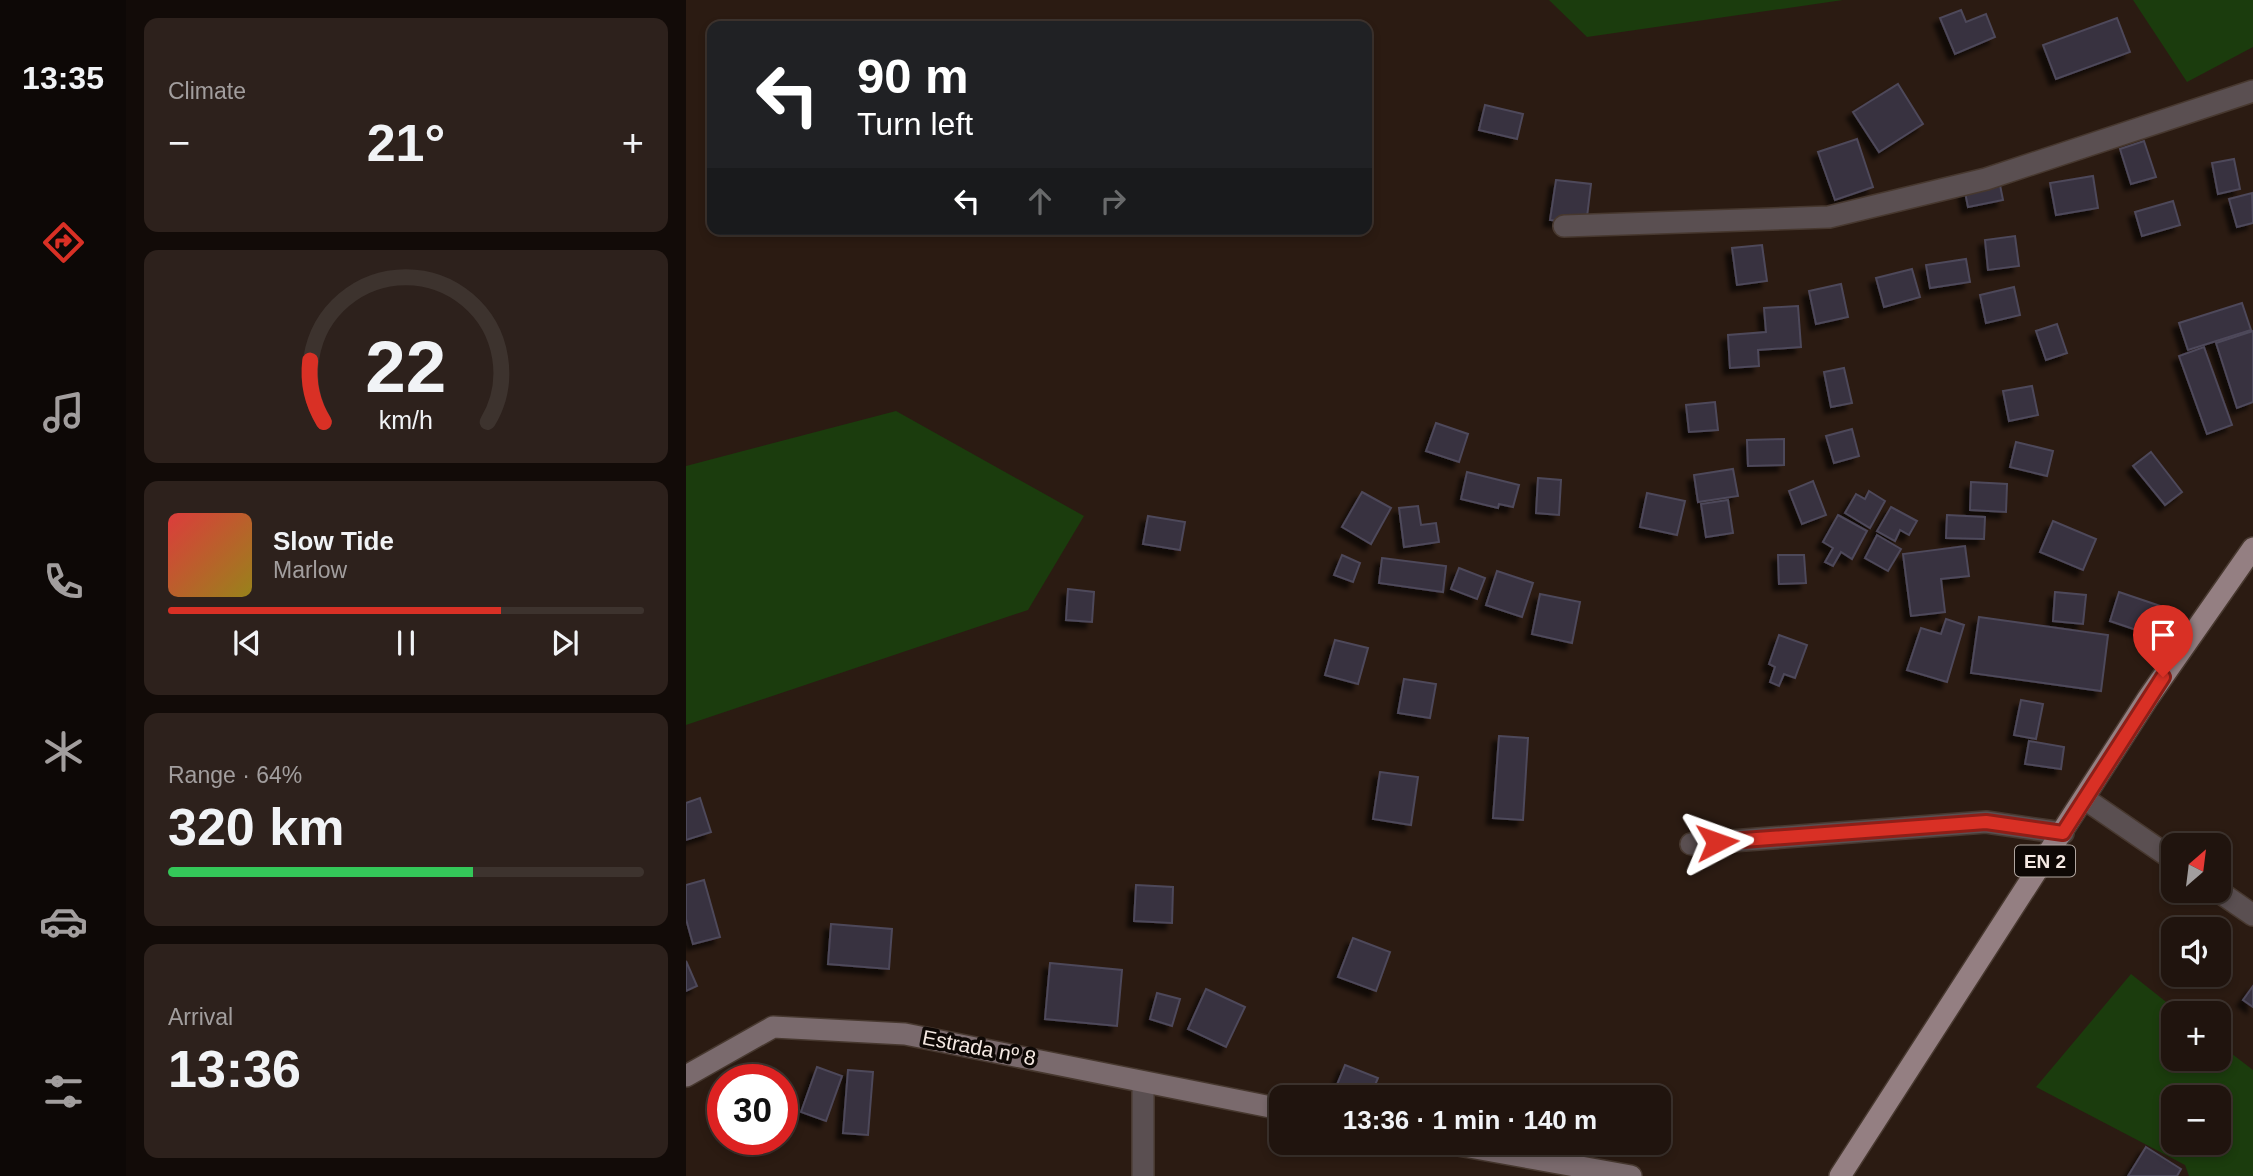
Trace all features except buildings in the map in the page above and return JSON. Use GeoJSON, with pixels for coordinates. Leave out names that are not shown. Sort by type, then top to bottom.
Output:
{"type":"FeatureCollection","features":[{"type":"Feature","properties":{"kind":"main road","name":"EN 2"},"geometry":{"type":"LineString","coordinates":[[1840,1176],[2148,698],[2253,548]]}},
{"type":"Feature","properties":{"kind":"main road","name":"Estrada nº 8"},"geometry":{"type":"LineString","coordinates":[[686,1076],[773,1027],[905,1034],[1269,1107]]}},
{"type":"Feature","properties":{"kind":"main road"},"geometry":{"type":"LineString","coordinates":[[1514,1155],[1631,1176]]}},
{"type":"Feature","properties":{"kind":"street"},"geometry":{"type":"LineString","coordinates":[[1564,226],[1829,217],[1986,178],[2253,91]]}},
{"type":"Feature","properties":{"kind":"street"},"geometry":{"type":"LineString","coordinates":[[2085,799],[2161,851]]}},
{"type":"Feature","properties":{"kind":"street"},"geometry":{"type":"LineString","coordinates":[[1691,844],[1986,822],[2063,833]]}},
{"type":"Feature","properties":{"kind":"street"},"geometry":{"type":"LineString","coordinates":[[2231,900],[2253,915]]}},
{"type":"Feature","properties":{"kind":"street"},"geometry":{"type":"LineString","coordinates":[[1143,1082],[1143,1176]]}},
{"type":"Feature","properties":{"kind":"green space"},"geometry":{"type":"Polygon","coordinates":[[[1549,0],[1843,0],[1587,37],[1549,0]]]}},
{"type":"Feature","properties":{"kind":"green space"},"geometry":{"type":"Polygon","coordinates":[[[2133,0],[2253,0],[2253,47],[2187,82],[2133,0]]]}},
{"type":"Feature","properties":{"kind":"green space"},"geometry":{"type":"Polygon","coordinates":[[[896,411],[1084,516],[1028,610],[686,725],[686,466],[896,411]]]}},
{"type":"Feature","properties":{"kind":"green space"},"geometry":{"type":"Polygon","coordinates":[[[2131,974],[2165,1001],[2161,1001],[2161,1071],[2231,1071],[2231,1053],[2253,1070],[2253,1176],[2189,1176],[2185,1165],[2166,1155],[2231,1155],[2231,1085],[2161,1085],[2161,1152],[2036,1087],[2131,974]]]}},
{"type":"Feature","properties":{"kind":"route"},"geometry":{"type":"LineString","coordinates":[[1717,842],[1986,822],[2063,833],[2163,677]]}}]}
